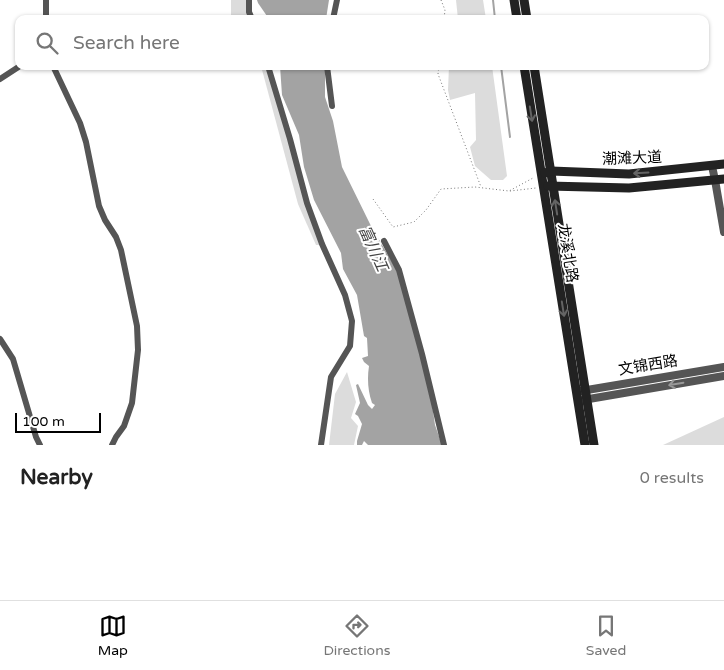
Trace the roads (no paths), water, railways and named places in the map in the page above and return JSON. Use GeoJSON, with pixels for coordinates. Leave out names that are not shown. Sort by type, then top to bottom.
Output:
{"type":"FeatureCollection","features":[{"type":"Feature","properties":{"kind":"main road"},"geometry":{"type":"LineString","coordinates":[[514,0],[516,15]]}},
{"type":"Feature","properties":{"kind":"main road"},"geometry":{"type":"LineString","coordinates":[[524,0],[526,15]]}},
{"type":"Feature","properties":{"kind":"main road","name":"龙溪北路"},"geometry":{"type":"LineString","coordinates":[[525,70],[540,173],[582,395],[594,445]]}},
{"type":"Feature","properties":{"kind":"main road","name":"龙溪北路"},"geometry":{"type":"LineString","coordinates":[[535,70],[582,395],[585,445]]}},
{"type":"Feature","properties":{"kind":"main road","name":"潮滩大道"},"geometry":{"type":"LineString","coordinates":[[540,173],[628,174],[724,164]]}},
{"type":"Feature","properties":{"kind":"main road","name":"潮滩大道"},"geometry":{"type":"LineString","coordinates":[[543,187],[552,185],[629,188],[720,179]]}},
{"type":"Feature","properties":{"kind":"street"},"geometry":{"type":"LineString","coordinates":[[46,0],[46,15]]}},
{"type":"Feature","properties":{"kind":"street"},"geometry":{"type":"LineString","coordinates":[[249,0],[250,15]]}},
{"type":"Feature","properties":{"kind":"street"},"geometry":{"type":"LineString","coordinates":[[334,15],[337,0]]}},
{"type":"Feature","properties":{"kind":"street"},"geometry":{"type":"LineString","coordinates":[[0,78],[15,69]]}},
{"type":"Feature","properties":{"kind":"street"},"geometry":{"type":"LineString","coordinates":[[55,70],[80,123],[86,142],[99,206],[121,250],[137,326],[138,350],[132,403],[124,426],[112,445]]}},
{"type":"Feature","properties":{"kind":"street"},"geometry":{"type":"LineString","coordinates":[[269,70],[307,203],[322,244],[345,295],[352,321],[350,346],[331,377],[322,445]]}},
{"type":"Feature","properties":{"kind":"street"},"geometry":{"type":"LineString","coordinates":[[327,70],[332,106]]}},
{"type":"Feature","properties":{"kind":"street"},"geometry":{"type":"LineString","coordinates":[[712,166],[720,179],[724,232]]}},
{"type":"Feature","properties":{"kind":"street"},"geometry":{"type":"LineString","coordinates":[[384,241],[399,270],[444,445]]}},
{"type":"Feature","properties":{"kind":"street"},"geometry":{"type":"LineString","coordinates":[[0,339],[13,359],[40,445]]}},
{"type":"Feature","properties":{"kind":"street","name":"文锦西路"},"geometry":{"type":"LineString","coordinates":[[582,395],[724,367]]}},
{"type":"Feature","properties":{"kind":"street","name":"文锦西路"},"geometry":{"type":"LineString","coordinates":[[582,395],[724,376]]}},
{"type":"Feature","properties":{"kind":"water"},"geometry":{"type":"Polygon","coordinates":[[[257,0],[329,0],[327,15],[266,15],[257,0]]]}},
{"type":"Feature","properties":{"kind":"water"},"geometry":{"type":"Polygon","coordinates":[[[280,70],[325,70],[325,97],[333,121],[342,167],[371,226],[398,272],[430,390],[435,425],[442,445],[368,445],[364,441],[362,445],[357,445],[362,424],[355,414],[360,403],[356,385],[358,384],[368,405],[372,409],[375,405],[372,403],[369,389],[369,366],[362,358],[368,356],[367,338],[364,336],[357,295],[343,269],[341,253],[314,200],[304,167],[299,135],[282,95],[280,70]]]}},
{"type":"Feature","properties":{"kind":"waterway","name":"富川江"},"geometry":{"type":"LineString","coordinates":[[493,0],[495,15]]}},
{"type":"Feature","properties":{"kind":"waterway","name":"富川江"},"geometry":{"type":"LineString","coordinates":[[502,70],[510,137]]}}]}
